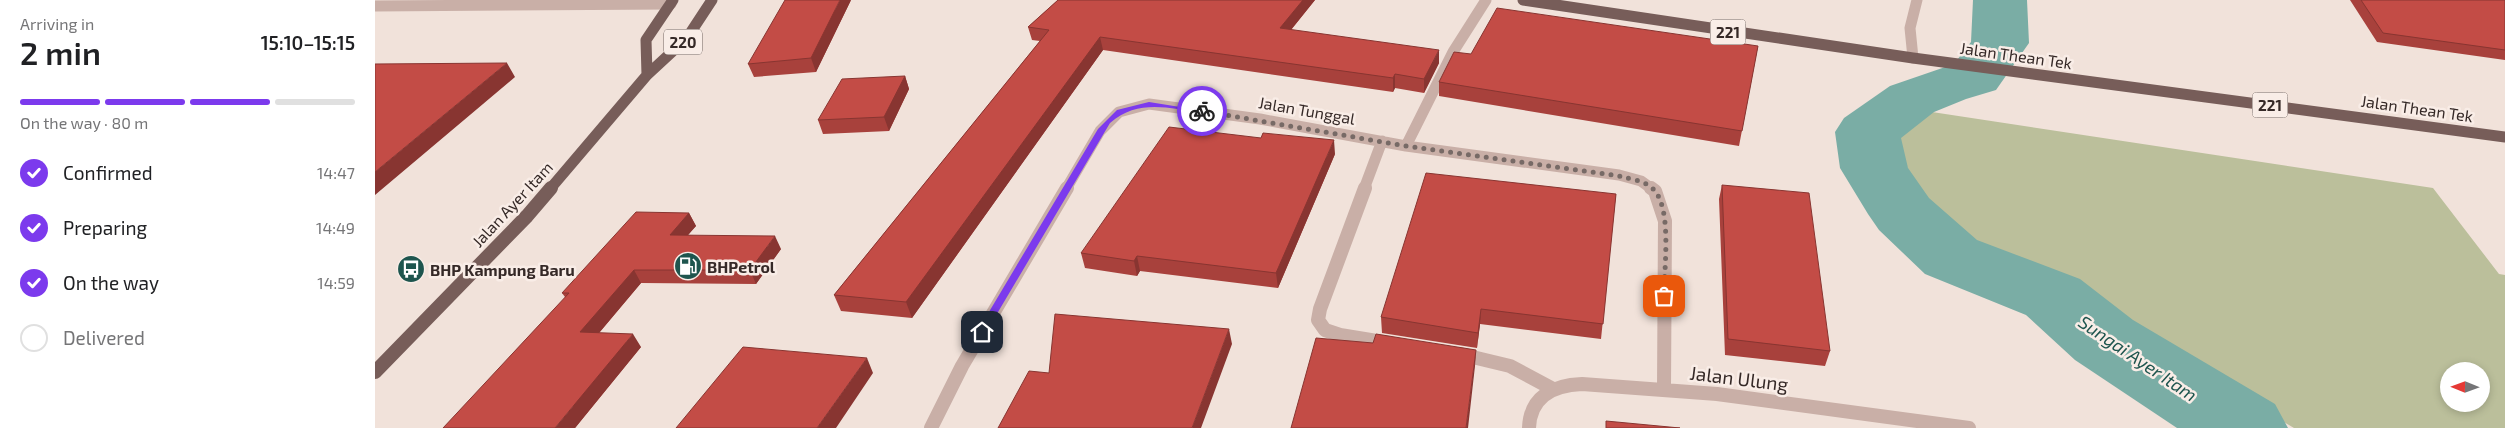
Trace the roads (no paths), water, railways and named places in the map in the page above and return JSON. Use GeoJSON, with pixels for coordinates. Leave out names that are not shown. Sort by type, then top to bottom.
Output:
{"type":"FeatureCollection","features":[{"type":"Feature","properties":{"kind":"main road","name":"Jalan Ayer Itam"},"geometry":{"type":"LineString","coordinates":[[375,372],[527,216],[647,75],[687,38],[712,0]]}},
{"type":"Feature","properties":{"kind":"main road","name":"Jalan Thean Tek"},"geometry":{"type":"LineString","coordinates":[[1523,0],[1913,58],[2505,137]]}},
{"type":"Feature","properties":{"kind":"main road","name":"220"},"geometry":{"type":"LineString","coordinates":[[647,75],[646,40],[672,2]]}},
{"type":"Feature","properties":{"kind":"street"},"geometry":{"type":"LineString","coordinates":[[1406,146],[1453,52],[1486,0]]}},
{"type":"Feature","properties":{"kind":"street"},"geometry":{"type":"LineString","coordinates":[[1913,58],[1910,28],[1917,0]]}},
{"type":"Feature","properties":{"kind":"street"},"geometry":{"type":"LineString","coordinates":[[375,6],[672,2]]}},
{"type":"Feature","properties":{"kind":"street","name":"Jalan Tunggal"},"geometry":{"type":"LineString","coordinates":[[931,428],[962,366],[1095,139],[1108,122],[1119,112],[1149,104],[1165,105],[1406,146],[1619,176],[1641,181],[1655,191],[1665,221],[1664,389]]}},
{"type":"Feature","properties":{"kind":"street"},"geometry":{"type":"LineString","coordinates":[[1382,141],[1320,309],[1318,320],[1325,330],[1340,335],[1399,344]]}},
{"type":"Feature","properties":{"kind":"street"},"geometry":{"type":"LineString","coordinates":[[1446,352],[1483,358],[1510,366],[1553,389],[1538,399],[1528,418],[1529,428]]}},
{"type":"Feature","properties":{"kind":"street","name":"Jalan Ulung"},"geometry":{"type":"LineString","coordinates":[[1553,389],[1578,384],[1664,389],[1969,428]]}},
{"type":"Feature","properties":{"kind":"waterway","name":"Sungai Ayer Itam"},"geometry":{"type":"LineString","coordinates":[[2000,0],[2000,43],[1975,77],[1944,86],[1912,99],[1867,132],[1874,168],[1904,214],[1951,257],[2053,297],[2104,340],[2244,428]]}},
{"type":"Feature","properties":{"kind":"place","name":"BHPetrol"},"geometry":{"type":"Point","coordinates":[688,266]}},
{"type":"Feature","properties":{"kind":"place","name":"BHP Kampung Baru"},"geometry":{"type":"Point","coordinates":[411,269]}}]}
